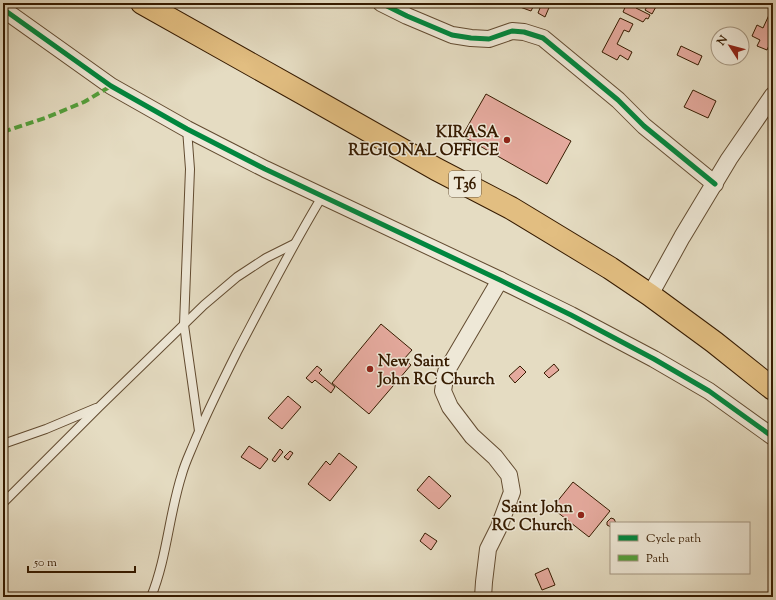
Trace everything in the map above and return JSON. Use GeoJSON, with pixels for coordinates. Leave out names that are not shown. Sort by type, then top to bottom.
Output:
{"type":"FeatureCollection","features":[{"type":"Feature","properties":{"kind":"highway","name":"T36"},"geometry":{"type":"LineString","coordinates":[[142,3],[436,169],[512,208],[610,268],[650,295],[714,342],[773,389]]}},
{"type":"Feature","properties":{"kind":"street"},"geometry":{"type":"LineString","coordinates":[[381,3],[452,35],[489,39],[512,32],[524,32],[543,38],[618,100],[644,126],[715,184]]}},
{"type":"Feature","properties":{"kind":"street"},"geometry":{"type":"LineString","coordinates":[[3,9],[111,86],[187,129],[265,169],[323,195],[500,280],[654,359],[709,391],[773,437]]}},
{"type":"Feature","properties":{"kind":"street"},"geometry":{"type":"LineString","coordinates":[[650,295],[682,237],[730,159],[773,95]]}},
{"type":"Feature","properties":{"kind":"street"},"geometry":{"type":"LineString","coordinates":[[484,597],[484,582],[488,549],[499,527],[512,492],[509,475],[495,457],[472,436],[450,407],[443,391],[446,372],[500,280]]}},
{"type":"Feature","properties":{"kind":"lane"},"geometry":{"type":"LineString","coordinates":[[187,129],[190,169],[184,325],[199,432]]}},
{"type":"Feature","properties":{"kind":"lane"},"geometry":{"type":"LineString","coordinates":[[151,597],[157,583],[165,550],[170,518],[182,473],[213,399],[294,244],[323,195]]}},
{"type":"Feature","properties":{"kind":"lane"},"geometry":{"type":"LineString","coordinates":[[3,503],[204,305],[237,277],[266,258],[294,244]]}},
{"type":"Feature","properties":{"kind":"lane"},"geometry":{"type":"LineString","coordinates":[[3,444],[46,429],[99,407]]}},
{"type":"Feature","properties":{"kind":"building"},"geometry":{"type":"Polygon","coordinates":[[[522,3],[535,3],[531,11],[520,7],[522,3]]]}},
{"type":"Feature","properties":{"kind":"building"},"geometry":{"type":"Polygon","coordinates":[[[542,3],[551,3],[545,17],[538,13],[542,3]]]}},
{"type":"Feature","properties":{"kind":"building"},"geometry":{"type":"Polygon","coordinates":[[[627,3],[639,3],[636,8],[650,15],[648,19],[646,18],[643,22],[623,12],[627,3]]]}},
{"type":"Feature","properties":{"kind":"building"},"geometry":{"type":"Polygon","coordinates":[[[649,3],[658,3],[652,14],[645,10],[649,3]]]}},
{"type":"Feature","properties":{"kind":"building"},"geometry":{"type":"Polygon","coordinates":[[[769,15],[773,17],[773,45],[770,43],[767,50],[757,46],[760,40],[752,36],[757,25],[763,28],[769,15]]]}},
{"type":"Feature","properties":{"kind":"building"},"geometry":{"type":"Polygon","coordinates":[[[620,18],[633,24],[629,32],[624,30],[617,44],[632,52],[628,60],[620,55],[617,60],[602,52],[620,18]]]}},
{"type":"Feature","properties":{"kind":"building"},"geometry":{"type":"Polygon","coordinates":[[[681,46],[702,56],[698,65],[677,55],[681,46]]]}},
{"type":"Feature","properties":{"kind":"building"},"geometry":{"type":"Polygon","coordinates":[[[693,90],[716,101],[708,118],[684,107],[693,90]]]}},
{"type":"Feature","properties":{"kind":"building"},"geometry":{"type":"Polygon","coordinates":[[[486,94],[571,141],[547,184],[462,136],[486,94]]]}},
{"type":"Feature","properties":{"kind":"building"},"geometry":{"type":"Polygon","coordinates":[[[381,324],[412,350],[404,359],[411,365],[369,414],[332,383],[381,324]]]}},
{"type":"Feature","properties":{"kind":"building"},"geometry":{"type":"Polygon","coordinates":[[[554,364],[559,370],[549,378],[544,373],[554,364]]]}},
{"type":"Feature","properties":{"kind":"building"},"geometry":{"type":"Polygon","coordinates":[[[317,366],[322,370],[319,373],[335,387],[331,393],[315,380],[312,383],[306,378],[317,366]]]}},
{"type":"Feature","properties":{"kind":"building"},"geometry":{"type":"Polygon","coordinates":[[[520,366],[526,372],[515,383],[509,376],[520,366]]]}},
{"type":"Feature","properties":{"kind":"building"},"geometry":{"type":"Polygon","coordinates":[[[288,396],[301,407],[282,429],[268,418],[288,396]]]}},
{"type":"Feature","properties":{"kind":"building"},"geometry":{"type":"Polygon","coordinates":[[[249,446],[268,459],[260,469],[241,457],[249,446]]]}},
{"type":"Feature","properties":{"kind":"building"},"geometry":{"type":"Polygon","coordinates":[[[280,449],[283,452],[275,462],[272,460],[280,449]]]}},
{"type":"Feature","properties":{"kind":"building"},"geometry":{"type":"Polygon","coordinates":[[[290,451],[293,453],[288,460],[284,457],[290,451]]]}},
{"type":"Feature","properties":{"kind":"building"},"geometry":{"type":"Polygon","coordinates":[[[339,453],[357,467],[330,501],[308,484],[326,461],[330,465],[339,453]]]}},
{"type":"Feature","properties":{"kind":"building"},"geometry":{"type":"Polygon","coordinates":[[[429,476],[451,496],[439,509],[417,490],[429,476]]]}},
{"type":"Feature","properties":{"kind":"building"},"geometry":{"type":"Polygon","coordinates":[[[573,482],[610,511],[589,537],[552,508],[573,482]]]}},
{"type":"Feature","properties":{"kind":"building"},"geometry":{"type":"Polygon","coordinates":[[[611,518],[614,519],[616,522],[610,522],[610,526],[607,525],[607,522],[611,518]]]}},
{"type":"Feature","properties":{"kind":"building"},"geometry":{"type":"Polygon","coordinates":[[[425,533],[437,541],[431,550],[420,541],[425,533]]]}},
{"type":"Feature","properties":{"kind":"building"},"geometry":{"type":"Polygon","coordinates":[[[548,568],[555,585],[542,590],[535,574],[548,568]]]}},
{"type":"Feature","properties":{"kind":"marked path"},"geometry":{"type":"LineString","coordinates":[[3,132],[45,118],[84,102],[111,86]]}},
{"type":"Feature","properties":{"kind":"cycle path"},"geometry":{"type":"LineString","coordinates":[[381,3],[452,35],[489,39],[512,31],[524,32],[543,38],[618,100],[644,126],[715,184]]}},
{"type":"Feature","properties":{"kind":"cycle path"},"geometry":{"type":"LineString","coordinates":[[3,9],[111,86],[187,129],[265,169],[571,315],[654,359],[709,391],[773,437]]}},
{"type":"Feature","properties":{"kind":"place","name":"KIRASA REGIONAL OFFICE"},"geometry":{"type":"Point","coordinates":[507,140]}},
{"type":"Feature","properties":{"kind":"place","name":"New Saint John RC Church"},"geometry":{"type":"Point","coordinates":[370,369]}},
{"type":"Feature","properties":{"kind":"place","name":"Saint John RC Church"},"geometry":{"type":"Point","coordinates":[581,515]}}]}
